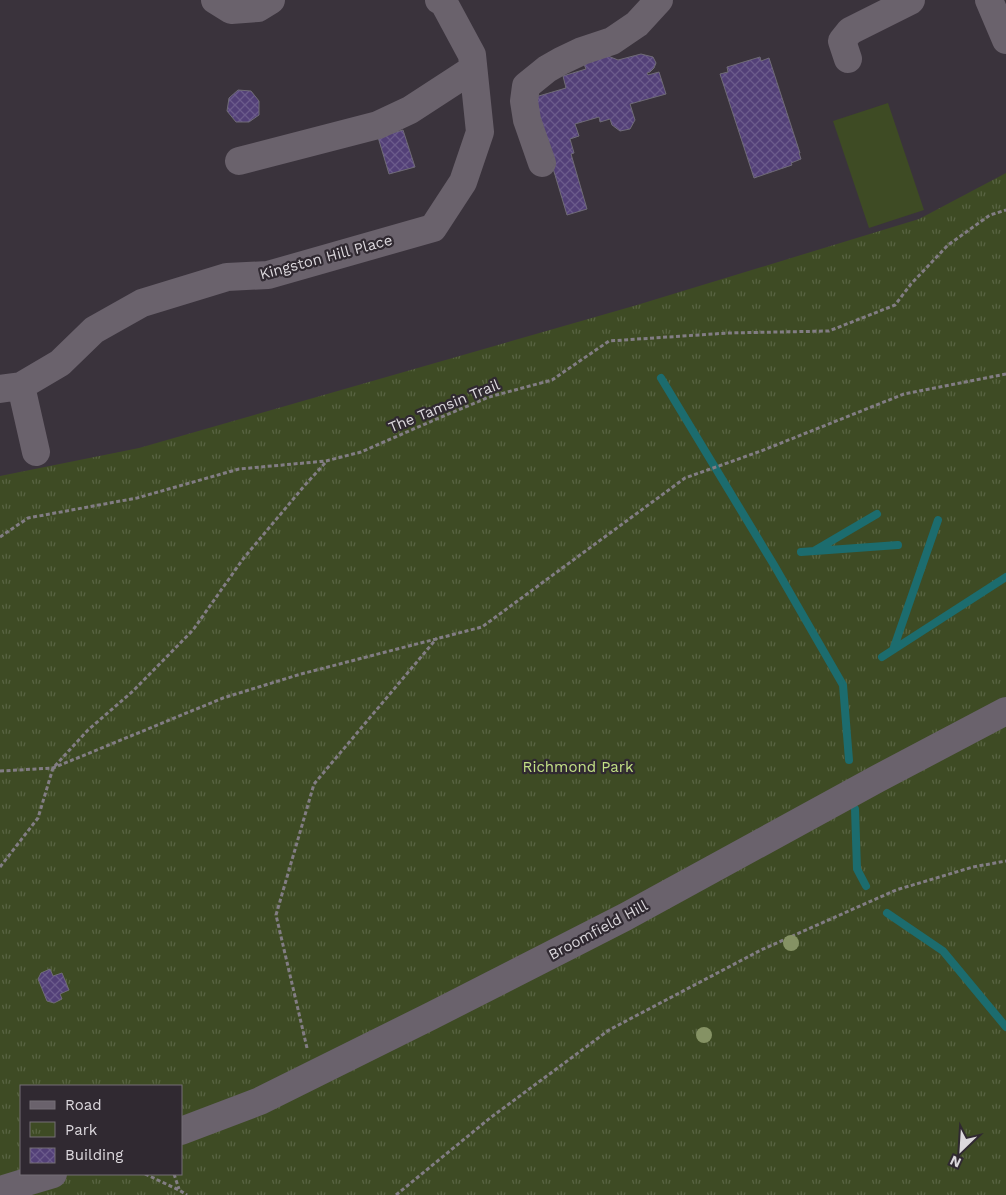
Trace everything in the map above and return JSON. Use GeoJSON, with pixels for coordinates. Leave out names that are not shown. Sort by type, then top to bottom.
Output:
{"type":"FeatureCollection","features":[{"type":"Feature","properties":{"kind":"street"},"geometry":{"type":"LineString","coordinates":[[216,0],[231,10],[258,8],[271,0]]}},
{"type":"Feature","properties":{"kind":"street","name":"Kingston Hill Place"},"geometry":{"type":"LineString","coordinates":[[10,388],[60,364],[94,330],[142,303],[227,277],[268,275],[432,228],[462,182],[480,132],[472,55],[444,3],[440,0]]}},
{"type":"Feature","properties":{"kind":"street"},"geometry":{"type":"LineString","coordinates":[[542,163],[527,120],[524,101],[526,86],[547,69],[561,61],[582,51],[612,41],[637,24],[659,0]]}},
{"type":"Feature","properties":{"kind":"street"},"geometry":{"type":"LineString","coordinates":[[848,59],[842,41],[850,31],[911,0]]}},
{"type":"Feature","properties":{"kind":"street"},"geometry":{"type":"LineString","coordinates":[[989,0],[1006,40]]}},
{"type":"Feature","properties":{"kind":"street"},"geometry":{"type":"LineString","coordinates":[[239,161],[378,125],[410,110],[473,69]]}},
{"type":"Feature","properties":{"kind":"street"},"geometry":{"type":"LineString","coordinates":[[10,388],[36,452]]}},
{"type":"Feature","properties":{"kind":"street","name":"Broomfield Hill"},"geometry":{"type":"LineString","coordinates":[[182,1131],[260,1101],[431,1016],[625,917],[1006,711]]}},
{"type":"Feature","properties":{"kind":"street"},"geometry":{"type":"LineString","coordinates":[[0,1190],[50,1175]]}},
{"type":"Feature","properties":{"kind":"path","name":"The Tamsin Trail"},"geometry":{"type":"LineString","coordinates":[[0,537],[28,518],[137,498],[239,469],[326,461],[361,452],[489,397],[552,380],[609,341],[728,333],[829,330],[895,305],[911,284],[948,245],[990,215],[1006,210]]}},
{"type":"Feature","properties":{"kind":"path"},"geometry":{"type":"LineString","coordinates":[[0,771],[53,768],[223,698],[301,674],[482,627],[685,478],[761,451],[904,394],[1006,374]]}},
{"type":"Feature","properties":{"kind":"path"},"geometry":{"type":"LineString","coordinates":[[0,867],[38,818],[53,768],[88,730],[133,691],[193,630],[243,559],[326,461]]}},
{"type":"Feature","properties":{"kind":"path"},"geometry":{"type":"LineString","coordinates":[[313,1075],[276,915],[314,784],[437,638]]}},
{"type":"Feature","properties":{"kind":"path"},"geometry":{"type":"LineString","coordinates":[[396,1195],[490,1118],[609,1030],[761,950],[896,890],[973,867],[1006,861]]}},
{"type":"Feature","properties":{"kind":"path"},"geometry":{"type":"LineString","coordinates":[[147,1175],[187,1195]]}},
{"type":"Feature","properties":{"kind":"path"},"geometry":{"type":"LineString","coordinates":[[174,1175],[179,1190]]}},
{"type":"Feature","properties":{"kind":"green space"},"geometry":{"type":"Polygon","coordinates":[[[888,103],[924,210],[869,228],[833,121],[888,103]]]}},
{"type":"Feature","properties":{"kind":"green space","name":"Richmond Park"},"geometry":{"type":"Polygon","coordinates":[[[1006,173],[1006,1195],[0,1195],[0,476],[139,448],[637,305],[919,219],[1006,173]]]}},
{"type":"Feature","properties":{"kind":"building"},"geometry":{"type":"Polygon","coordinates":[[[641,54],[653,57],[656,63],[654,68],[647,73],[648,75],[659,72],[666,94],[630,104],[635,120],[630,129],[620,131],[612,125],[610,119],[600,122],[599,117],[575,124],[579,136],[570,139],[574,153],[571,154],[587,209],[567,215],[532,98],[566,88],[563,76],[586,69],[584,64],[608,56],[618,60],[641,54]]]}},
{"type":"Feature","properties":{"kind":"building"},"geometry":{"type":"Polygon","coordinates":[[[760,57],[761,61],[769,58],[801,159],[791,163],[792,165],[754,178],[720,74],[728,72],[727,67],[760,57]]]}},
{"type":"Feature","properties":{"kind":"building"},"geometry":{"type":"Polygon","coordinates":[[[238,90],[251,91],[259,101],[259,115],[249,122],[236,122],[227,111],[229,98],[238,90]]]}},
{"type":"Feature","properties":{"kind":"building"},"geometry":{"type":"Polygon","coordinates":[[[403,130],[415,167],[389,174],[378,137],[403,130]]]}},
{"type":"Feature","properties":{"kind":"building"},"geometry":{"type":"Polygon","coordinates":[[[50,969],[53,976],[62,973],[69,990],[60,994],[62,999],[54,1003],[47,1001],[38,979],[41,973],[50,969]]]}},
{"type":"Feature","properties":{"kind":"waterway"},"geometry":{"type":"LineString","coordinates":[[661,378],[774,565],[843,685],[849,760]]}},
{"type":"Feature","properties":{"kind":"waterway"},"geometry":{"type":"LineString","coordinates":[[814,551],[877,514]]}},
{"type":"Feature","properties":{"kind":"waterway"},"geometry":{"type":"LineString","coordinates":[[893,650],[938,520]]}},
{"type":"Feature","properties":{"kind":"waterway"},"geometry":{"type":"LineString","coordinates":[[801,552],[898,545]]}},
{"type":"Feature","properties":{"kind":"waterway"},"geometry":{"type":"LineString","coordinates":[[882,657],[1006,577]]}},
{"type":"Feature","properties":{"kind":"waterway"},"geometry":{"type":"LineString","coordinates":[[855,809],[857,869],[866,886]]}},
{"type":"Feature","properties":{"kind":"waterway"},"geometry":{"type":"LineString","coordinates":[[887,913],[943,951],[1006,1027]]}}]}
